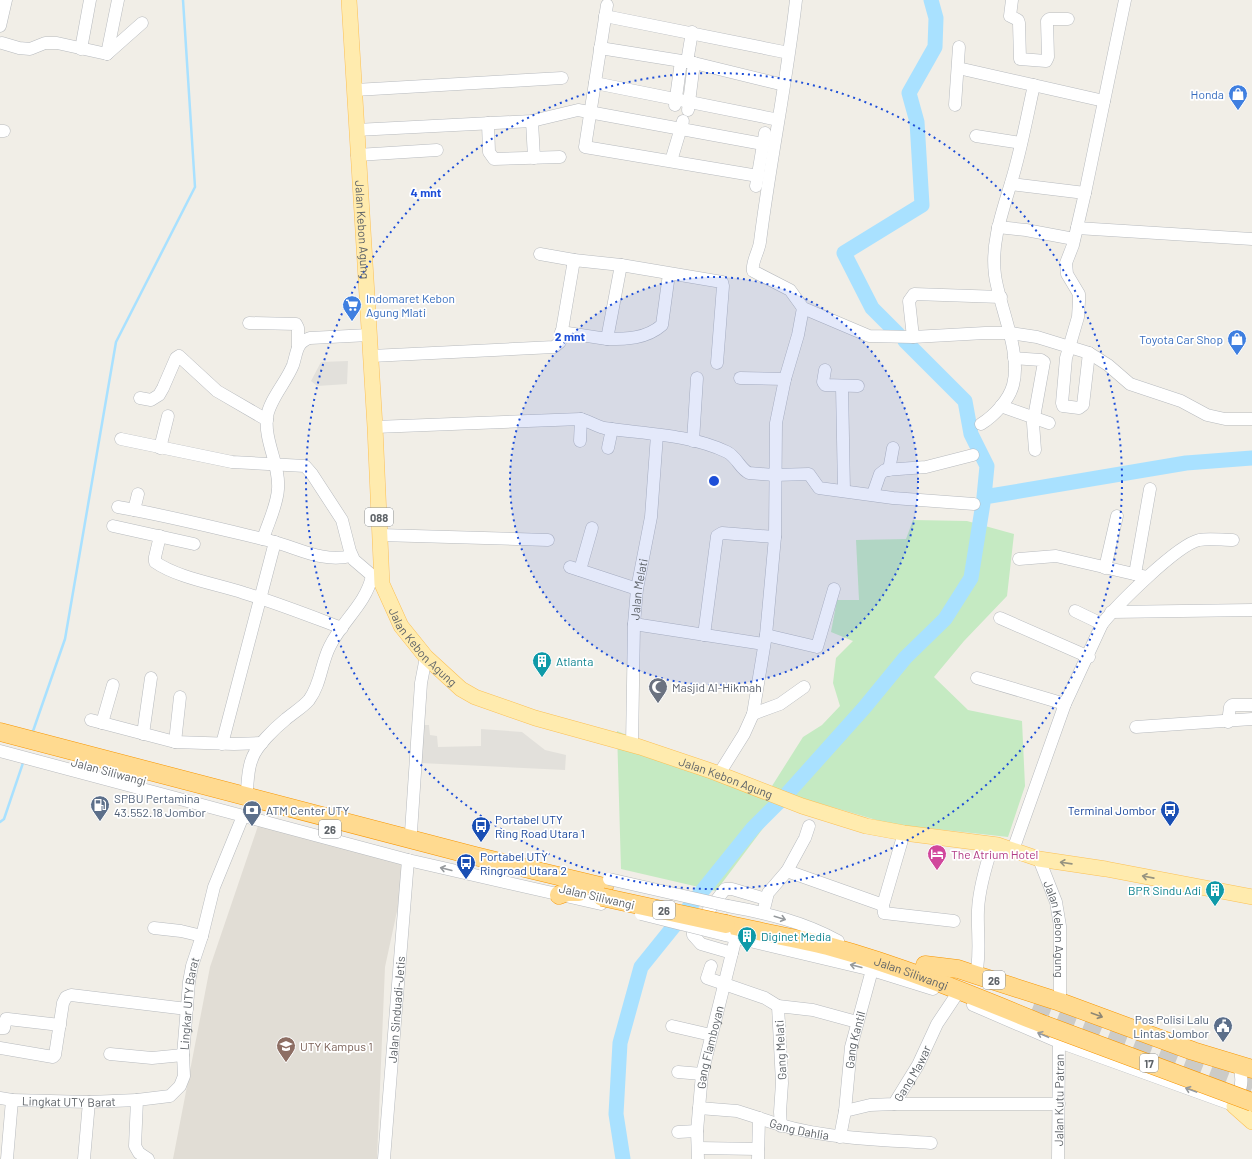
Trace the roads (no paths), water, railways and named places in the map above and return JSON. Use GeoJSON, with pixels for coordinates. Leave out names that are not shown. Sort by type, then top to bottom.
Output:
{"type":"FeatureCollection","features":[{"type":"Feature","properties":{"kind":"highway","name":"Jalan Siliwangi"},"geometry":{"type":"LineString","coordinates":[[0,732],[61,753],[550,890],[604,892]]}},
{"type":"Feature","properties":{"kind":"highway","name":"Jalan Siliwangi"},"geometry":{"type":"LineString","coordinates":[[0,743],[61,753],[566,874],[604,892],[728,924],[828,946],[874,966],[934,981],[1045,1025],[1252,1102]]}},
{"type":"Feature","properties":{"kind":"highway","name":"Jalan Siliwangi"},"geometry":{"type":"LineString","coordinates":[[728,924],[838,941],[925,965],[1034,1004]]}},
{"type":"Feature","properties":{"kind":"highway","name":"26"},"geometry":{"type":"LineString","coordinates":[[925,965],[958,969],[1060,1002],[1217,1060],[1248,1066]]}},
{"type":"Feature","properties":{"kind":"main road","name":"Jalan Kebon Agung"},"geometry":{"type":"LineString","coordinates":[[349,0],[355,90],[357,155],[375,427],[380,535],[377,580],[401,626],[426,657],[461,689],[475,697],[535,718],[632,745],[761,789],[802,806],[866,826],[904,833],[993,844],[1039,859],[1094,867],[1252,897]]}},
{"type":"Feature","properties":{"kind":"main road"},"geometry":{"type":"LineString","coordinates":[[1231,1104],[1252,1122]]}},
{"type":"Feature","properties":{"kind":"street"},"geometry":{"type":"LineString","coordinates":[[0,26],[6,0]]}},
{"type":"Feature","properties":{"kind":"street"},"geometry":{"type":"LineString","coordinates":[[81,49],[90,0]]}},
{"type":"Feature","properties":{"kind":"street"},"geometry":{"type":"LineString","coordinates":[[107,54],[118,0]]}},
{"type":"Feature","properties":{"kind":"street"},"geometry":{"type":"LineString","coordinates":[[796,0],[767,186],[759,251],[752,268],[758,274],[790,290],[803,308],[869,336],[913,337],[1010,333],[1037,337],[1089,353],[1108,365],[1130,384],[1180,401],[1216,418],[1252,419]]}},
{"type":"Feature","properties":{"kind":"street"},"geometry":{"type":"LineString","coordinates":[[1012,0],[1010,16],[1018,20],[1019,24],[1020,59],[1046,61],[1048,57],[1047,21],[1049,19],[1068,18]]}},
{"type":"Feature","properties":{"kind":"street"},"geometry":{"type":"LineString","coordinates":[[1089,353],[1083,405],[1079,408],[1065,406],[1062,403],[1065,365],[1078,317],[1079,301],[1079,294],[1069,280],[1066,268],[1085,193],[1125,0]]}},
{"type":"Feature","properties":{"kind":"street"},"geometry":{"type":"LineString","coordinates":[[595,83],[675,102],[685,116],[764,139],[758,181],[671,162],[585,147],[606,11],[784,52]]}},
{"type":"Feature","properties":{"kind":"street"},"geometry":{"type":"LineString","coordinates":[[107,54],[142,23]]}},
{"type":"Feature","properties":{"kind":"street"},"geometry":{"type":"LineString","coordinates":[[675,102],[687,62],[692,32]]}},
{"type":"Feature","properties":{"kind":"street"},"geometry":{"type":"LineString","coordinates":[[356,130],[532,121],[578,110],[590,114],[685,116],[774,121],[786,32]]}},
{"type":"Feature","properties":{"kind":"street"},"geometry":{"type":"LineString","coordinates":[[1,44],[30,49],[50,43],[107,54]]}},
{"type":"Feature","properties":{"kind":"street"},"geometry":{"type":"LineString","coordinates":[[955,105],[959,47]]}},
{"type":"Feature","properties":{"kind":"street"},"geometry":{"type":"LineString","coordinates":[[600,48],[687,62],[780,84]]}},
{"type":"Feature","properties":{"kind":"street"},"geometry":{"type":"LineString","coordinates":[[671,162],[685,116],[687,62]]}},
{"type":"Feature","properties":{"kind":"street"},"geometry":{"type":"LineString","coordinates":[[958,68],[1104,101]]}},
{"type":"Feature","properties":{"kind":"street"},"geometry":{"type":"LineString","coordinates":[[355,90],[562,78]]}},
{"type":"Feature","properties":{"kind":"street"},"geometry":{"type":"LineString","coordinates":[[981,424],[1001,406],[1011,391],[1014,383],[1014,358],[1010,333],[995,274],[998,227],[1021,143],[1034,85]]}},
{"type":"Feature","properties":{"kind":"street"},"geometry":{"type":"LineString","coordinates":[[532,121],[534,158]]}},
{"type":"Feature","properties":{"kind":"street"},"geometry":{"type":"LineString","coordinates":[[488,123],[489,152],[491,157],[497,159],[560,157]]}},
{"type":"Feature","properties":{"kind":"street"},"geometry":{"type":"LineString","coordinates":[[976,136],[1021,143]]}},
{"type":"Feature","properties":{"kind":"street"},"geometry":{"type":"LineString","coordinates":[[357,155],[437,150]]}},
{"type":"Feature","properties":{"kind":"street"},"geometry":{"type":"LineString","coordinates":[[1010,184],[1085,193]]}},
{"type":"Feature","properties":{"kind":"street"},"geometry":{"type":"LineString","coordinates":[[998,227],[1075,234],[1252,240]]}},
{"type":"Feature","properties":{"kind":"street"},"geometry":{"type":"LineString","coordinates":[[540,254],[574,260],[621,265],[722,282],[723,286],[717,363]]}},
{"type":"Feature","properties":{"kind":"street"},"geometry":{"type":"LineString","coordinates":[[371,356],[554,347],[560,342],[574,260]]}},
{"type":"Feature","properties":{"kind":"street"},"geometry":{"type":"LineString","coordinates":[[607,339],[621,265]]}},
{"type":"Feature","properties":{"kind":"street"},"geometry":{"type":"LineString","coordinates":[[561,332],[607,339],[636,338],[658,329],[662,325],[669,274]]}},
{"type":"Feature","properties":{"kind":"street"},"geometry":{"type":"LineString","coordinates":[[913,337],[909,301],[914,294],[1001,297]]}},
{"type":"Feature","properties":{"kind":"street"},"geometry":{"type":"LineString","coordinates":[[719,774],[744,734],[753,714],[765,639],[775,537],[774,475],[776,422],[785,379],[798,336],[803,308]]}},
{"type":"Feature","properties":{"kind":"street"},"geometry":{"type":"LineString","coordinates":[[249,323],[296,324],[298,328],[298,347],[293,365],[269,411],[267,420],[278,474],[278,491],[263,539]]}},
{"type":"Feature","properties":{"kind":"street"},"geometry":{"type":"LineString","coordinates":[[298,347],[310,338],[369,335]]}},
{"type":"Feature","properties":{"kind":"street"},"geometry":{"type":"LineString","coordinates":[[140,398],[148,401],[159,395],[176,358],[179,356],[217,391],[267,420]]}},
{"type":"Feature","properties":{"kind":"street"},"geometry":{"type":"LineString","coordinates":[[1014,358],[1041,360],[1044,362],[1032,428],[1035,450]]}},
{"type":"Feature","properties":{"kind":"street"},"geometry":{"type":"LineString","coordinates":[[825,370],[824,384],[858,386]]}},
{"type":"Feature","properties":{"kind":"street"},"geometry":{"type":"LineString","coordinates":[[693,441],[697,378]]}},
{"type":"Feature","properties":{"kind":"street"},"geometry":{"type":"LineString","coordinates":[[740,378],[785,379]]}},
{"type":"Feature","properties":{"kind":"street"},"geometry":{"type":"LineString","coordinates":[[842,386],[844,491]]}},
{"type":"Feature","properties":{"kind":"street"},"geometry":{"type":"LineString","coordinates":[[1001,406],[1049,423]]}},
{"type":"Feature","properties":{"kind":"street"},"geometry":{"type":"LineString","coordinates":[[160,448],[168,416]]}},
{"type":"Feature","properties":{"kind":"street"},"geometry":{"type":"LineString","coordinates":[[375,427],[581,419],[588,420],[599,427],[657,434],[693,441],[728,453],[735,458],[745,471],[774,475],[809,474],[817,488],[873,494],[893,498],[974,504]]}},
{"type":"Feature","properties":{"kind":"street"},"geometry":{"type":"LineString","coordinates":[[580,441],[581,419]]}},
{"type":"Feature","properties":{"kind":"street"},"geometry":{"type":"LineString","coordinates":[[608,448],[612,429]]}},
{"type":"Feature","properties":{"kind":"street","name":"Jalan Melati"},"geometry":{"type":"LineString","coordinates":[[632,745],[634,624],[637,589],[651,517],[657,434]]}},
{"type":"Feature","properties":{"kind":"street"},"geometry":{"type":"LineString","coordinates":[[121,439],[232,462],[303,466],[312,474],[342,520],[351,556],[356,563],[377,580],[329,647],[313,694],[308,701],[284,721],[262,743],[252,757],[247,789]]}},
{"type":"Feature","properties":{"kind":"street"},"geometry":{"type":"LineString","coordinates":[[889,470],[893,448]]}},
{"type":"Feature","properties":{"kind":"street"},"geometry":{"type":"LineString","coordinates":[[873,494],[882,472],[926,467],[973,455]]}},
{"type":"Feature","properties":{"kind":"street"},"geometry":{"type":"LineString","coordinates":[[1135,574],[1150,489]]}},
{"type":"Feature","properties":{"kind":"street"},"geometry":{"type":"LineString","coordinates":[[134,510],[138,494]]}},
{"type":"Feature","properties":{"kind":"street"},"geometry":{"type":"LineString","coordinates":[[118,507],[263,539],[330,559],[351,556]]}},
{"type":"Feature","properties":{"kind":"street"},"geometry":{"type":"LineString","coordinates":[[1105,568],[1117,516]]}},
{"type":"Feature","properties":{"kind":"street"},"geometry":{"type":"LineString","coordinates":[[113,526],[194,544]]}},
{"type":"Feature","properties":{"kind":"street"},"geometry":{"type":"LineString","coordinates":[[592,528],[575,569],[637,589]]}},
{"type":"Feature","properties":{"kind":"street"},"geometry":{"type":"LineString","coordinates":[[704,634],[717,536],[722,533],[775,537]]}},
{"type":"Feature","properties":{"kind":"street"},"geometry":{"type":"LineString","coordinates":[[380,535],[548,540]]}},
{"type":"Feature","properties":{"kind":"street"},"geometry":{"type":"LineString","coordinates":[[160,536],[155,562],[161,566],[188,576],[260,598],[342,628]]}},
{"type":"Feature","properties":{"kind":"street"},"geometry":{"type":"LineString","coordinates":[[1013,850],[1065,704],[1089,657],[1102,624],[1111,612],[1147,577],[1175,554],[1199,540],[1233,540]]}},
{"type":"Feature","properties":{"kind":"street"},"geometry":{"type":"LineString","coordinates":[[222,744],[275,542]]}},
{"type":"Feature","properties":{"kind":"street"},"geometry":{"type":"LineString","coordinates":[[1019,559],[1056,556],[1147,577]]}},
{"type":"Feature","properties":{"kind":"street"},"geometry":{"type":"LineString","coordinates":[[634,624],[704,634],[765,639],[817,647],[834,589]]}},
{"type":"Feature","properties":{"kind":"street"},"geometry":{"type":"LineString","coordinates":[[1111,612],[1252,610]]}},
{"type":"Feature","properties":{"kind":"street"},"geometry":{"type":"LineString","coordinates":[[1075,611],[1102,624]]}},
{"type":"Feature","properties":{"kind":"street"},"geometry":{"type":"LineString","coordinates":[[1000,618],[1089,657]]}},
{"type":"Feature","properties":{"kind":"street"},"geometry":{"type":"LineString","coordinates":[[411,832],[421,683],[426,657]]}},
{"type":"Feature","properties":{"kind":"street"},"geometry":{"type":"LineString","coordinates":[[143,734],[151,678]]}},
{"type":"Feature","properties":{"kind":"street"},"geometry":{"type":"LineString","coordinates":[[976,678],[1065,704]]}},
{"type":"Feature","properties":{"kind":"street"},"geometry":{"type":"LineString","coordinates":[[113,685],[97,722],[175,742],[222,744],[262,743]]}},
{"type":"Feature","properties":{"kind":"street"},"geometry":{"type":"LineString","coordinates":[[753,714],[780,704],[804,687]]}},
{"type":"Feature","properties":{"kind":"street"},"geometry":{"type":"LineString","coordinates":[[175,742],[180,697]]}},
{"type":"Feature","properties":{"kind":"street"},"geometry":{"type":"LineString","coordinates":[[1228,722],[1230,707],[1232,705],[1252,705]]}},
{"type":"Feature","properties":{"kind":"street"},"geometry":{"type":"LineString","coordinates":[[1136,727],[1228,722],[1252,719]]}},
{"type":"Feature","properties":{"kind":"street"},"geometry":{"type":"LineString","coordinates":[[0,723],[61,753],[243,816],[408,860],[550,890]]}},
{"type":"Feature","properties":{"kind":"street"},"geometry":{"type":"LineString","coordinates":[[0,751],[61,753],[247,789],[566,874]]}},
{"type":"Feature","properties":{"kind":"street","name":"Lingkar UTY Barat"},"geometry":{"type":"LineString","coordinates":[[137,1100],[170,1096],[180,1086],[184,1076],[183,1055],[190,974],[202,936],[214,887],[243,816]]}},
{"type":"Feature","properties":{"kind":"street"},"geometry":{"type":"LineString","coordinates":[[763,912],[766,899],[777,881],[787,871],[805,838],[809,826]]}},
{"type":"Feature","properties":{"kind":"street"},"geometry":{"type":"LineString","coordinates":[[904,833],[882,905],[884,913],[954,921]]}},
{"type":"Feature","properties":{"kind":"street"},"geometry":{"type":"LineString","coordinates":[[976,975],[979,962],[978,910],[982,886],[993,844]]}},
{"type":"Feature","properties":{"kind":"street","name":"Jalan Kebon Agung"},"geometry":{"type":"LineString","coordinates":[[1039,859],[1056,902],[1060,926],[1060,1002]]}},
{"type":"Feature","properties":{"kind":"street","name":"Jalan Sinduadi-Jetis"},"geometry":{"type":"LineString","coordinates":[[384,1159],[408,860]]}},
{"type":"Feature","properties":{"kind":"street"},"geometry":{"type":"LineString","coordinates":[[787,871],[882,905]]}},
{"type":"Feature","properties":{"kind":"street"},"geometry":{"type":"LineString","coordinates":[[732,953],[701,944],[693,935],[693,931],[725,889],[732,889],[766,899]]}},
{"type":"Feature","properties":{"kind":"street","name":"26"},"geometry":{"type":"LineString","coordinates":[[550,890],[604,892]]}},
{"type":"Feature","properties":{"kind":"street"},"geometry":{"type":"LineString","coordinates":[[728,924],[763,912],[820,931],[838,941]]}},
{"type":"Feature","properties":{"kind":"street","name":"Gang Flamboyan"},"geometry":{"type":"LineString","coordinates":[[698,1154],[697,1131],[702,1074],[732,953],[728,924]]}},
{"type":"Feature","properties":{"kind":"street"},"geometry":{"type":"LineString","coordinates":[[154,928],[181,931],[202,936]]}},
{"type":"Feature","properties":{"kind":"street"},"geometry":{"type":"LineString","coordinates":[[711,966],[707,978],[765,998],[778,1006]]}},
{"type":"Feature","properties":{"kind":"street"},"geometry":{"type":"LineString","coordinates":[[874,966],[1059,1042],[1231,1104],[1252,1115]]}},
{"type":"Feature","properties":{"kind":"street","name":"Gang Kantil"},"geometry":{"type":"LineString","coordinates":[[845,1111],[851,1047],[874,966]]}},
{"type":"Feature","properties":{"kind":"street"},"geometry":{"type":"LineString","coordinates":[[0,1048],[53,1057],[56,1055],[64,1003],[66,998],[71,995],[186,1009]]}},
{"type":"Feature","properties":{"kind":"street","name":"Gang Mawar"},"geometry":{"type":"LineString","coordinates":[[845,1111],[870,1106],[894,1104],[918,1065],[938,1024],[955,998]]}},
{"type":"Feature","properties":{"kind":"street","name":"Gang Melati"},"geometry":{"type":"LineString","coordinates":[[781,1126],[780,1112],[782,1083],[778,1006],[813,1010],[857,1022]]}},
{"type":"Feature","properties":{"kind":"street"},"geometry":{"type":"LineString","coordinates":[[0,1028],[4,1028],[6,1019],[60,1025]]}},
{"type":"Feature","properties":{"kind":"street"},"geometry":{"type":"LineString","coordinates":[[672,1026],[711,1035]]}},
{"type":"Feature","properties":{"kind":"street","name":"Jalan Kutu Patran"},"geometry":{"type":"LineString","coordinates":[[1058,1159],[1059,1042]]}},
{"type":"Feature","properties":{"kind":"street"},"geometry":{"type":"LineString","coordinates":[[110,1054],[152,1058],[183,1055]]}},
{"type":"Feature","properties":{"kind":"street"},"geometry":{"type":"LineString","coordinates":[[1231,1104],[1240,1091],[1242,1074],[1248,1066]]}},
{"type":"Feature","properties":{"kind":"street"},"geometry":{"type":"LineString","coordinates":[[678,1072],[702,1074]]}},
{"type":"Feature","properties":{"kind":"street","name":"Lingkat UTY Barat"},"geometry":{"type":"LineString","coordinates":[[7,1159],[5,1130],[6,1099],[89,1102],[137,1100]]}},
{"type":"Feature","properties":{"kind":"street"},"geometry":{"type":"LineString","coordinates":[[137,1100],[135,1146],[138,1153],[148,1159]]}},
{"type":"Feature","properties":{"kind":"street"},"geometry":{"type":"LineString","coordinates":[[84,1159],[89,1102]]}},
{"type":"Feature","properties":{"kind":"street"},"geometry":{"type":"LineString","coordinates":[[894,1104],[1059,1104]]}},
{"type":"Feature","properties":{"kind":"street","name":"Gang Dahlia"},"geometry":{"type":"LineString","coordinates":[[699,1108],[737,1111],[781,1126],[806,1132],[840,1137],[931,1143]]}},
{"type":"Feature","properties":{"kind":"street"},"geometry":{"type":"LineString","coordinates":[[840,1137],[845,1111]]}},
{"type":"Feature","properties":{"kind":"street","name":"Gang Dahlia"},"geometry":{"type":"LineString","coordinates":[[758,1154],[759,1118]]}},
{"type":"Feature","properties":{"kind":"street"},"geometry":{"type":"LineString","coordinates":[[678,1132],[697,1131]]}},
{"type":"Feature","properties":{"kind":"street"},"geometry":{"type":"LineString","coordinates":[[698,1154],[758,1154]]}},
{"type":"Feature","properties":{"kind":"waterway"},"geometry":{"type":"LineString","coordinates":[[32,734],[65,639],[116,342],[195,187],[183,0]]}},
{"type":"Feature","properties":{"kind":"waterway"},"geometry":{"type":"LineString","coordinates":[[898,334],[872,308],[844,253],[922,205],[917,122],[909,93],[935,47],[936,18],[931,0]]}},
{"type":"Feature","properties":{"kind":"waterway"},"geometry":{"type":"LineString","coordinates":[[905,341],[965,401],[971,434],[987,466],[984,497]]}},
{"type":"Feature","properties":{"kind":"waterway"},"geometry":{"type":"LineString","coordinates":[[623,1159],[616,1114],[620,1043],[641,967],[753,828],[786,795],[864,708],[905,658],[945,619],[971,578],[984,497],[1186,463],[1252,458]]}},
{"type":"Feature","properties":{"kind":"waterway"},"geometry":{"type":"LineString","coordinates":[[0,822],[4,819],[24,760]]}},
{"type":"Feature","properties":{"kind":"tunnel"},"geometry":{"type":"LineString","coordinates":[[1034,1004],[1252,1088]]}},
{"type":"Feature","properties":{"kind":"place","name":"Honda"},"geometry":{"type":"Point","coordinates":[1238,111]}},
{"type":"Feature","properties":{"kind":"place","name":"Indomaret Kebon Agung Mlati"},"geometry":{"type":"Point","coordinates":[352,322]}},
{"type":"Feature","properties":{"kind":"place","name":"Toyota Car Shop"},"geometry":{"type":"Point","coordinates":[1237,356]}},
{"type":"Feature","properties":{"kind":"place","name":"Atlanta"},"geometry":{"type":"Point","coordinates":[542,678]}},
{"type":"Feature","properties":{"kind":"place","name":"Masjid Al-Hikmah"},"geometry":{"type":"Point","coordinates":[658,704]}},
{"type":"Feature","properties":{"kind":"place","name":"SPBU Pertamina 43.552.18 Jombor"},"geometry":{"type":"Point","coordinates":[100,822]}},
{"type":"Feature","properties":{"kind":"place","name":"ATM Center UTY"},"geometry":{"type":"Point","coordinates":[252,827]}},
{"type":"Feature","properties":{"kind":"place","name":"Terminal Jombor"},"geometry":{"type":"Point","coordinates":[1170,827]}},
{"type":"Feature","properties":{"kind":"place","name":"Portabel UTY Ring Road Utara 1"},"geometry":{"type":"Point","coordinates":[481,843]}},
{"type":"Feature","properties":{"kind":"place","name":"The Atrium Hotel"},"geometry":{"type":"Point","coordinates":[937,871]}},
{"type":"Feature","properties":{"kind":"place","name":"Portabel UTY Ringroad Utara 2"},"geometry":{"type":"Point","coordinates":[466,880]}},
{"type":"Feature","properties":{"kind":"place","name":"BPR Sindu Adi"},"geometry":{"type":"Point","coordinates":[1215,907]}},
{"type":"Feature","properties":{"kind":"place","name":"Diginet Media"},"geometry":{"type":"Point","coordinates":[747,953]}},
{"type":"Feature","properties":{"kind":"place","name":"Pos Polisi Lalu Lintas Jombor"},"geometry":{"type":"Point","coordinates":[1223,1043]}},
{"type":"Feature","properties":{"kind":"place","name":"UTY Kampus 1"},"geometry":{"type":"Point","coordinates":[286,1063]}}]}
